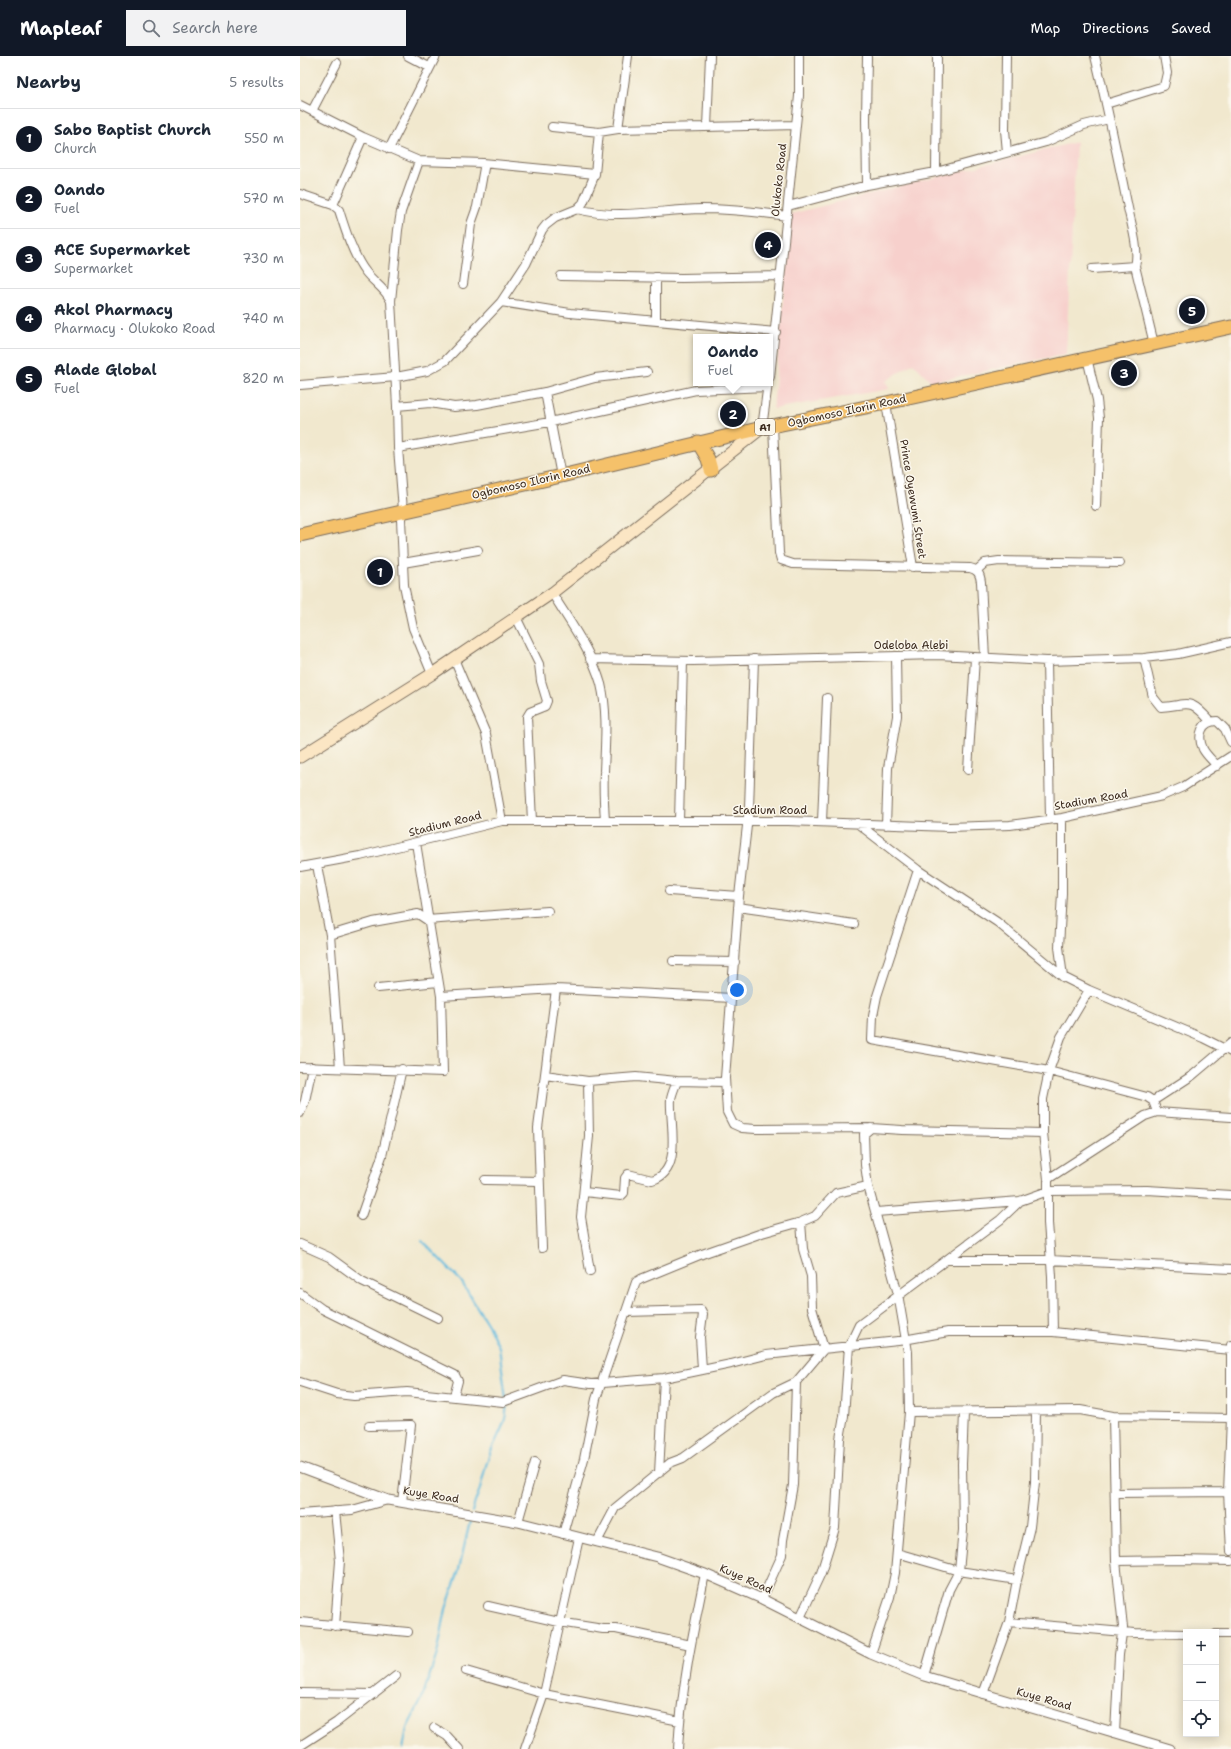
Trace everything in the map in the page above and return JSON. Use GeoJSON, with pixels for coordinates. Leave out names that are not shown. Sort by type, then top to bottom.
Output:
{"type":"FeatureCollection","features":[{"type":"Feature","properties":{"kind":"highway","name":"Ogbomoso Ilorin Road"},"geometry":{"type":"LineString","coordinates":[[300,535],[403,510],[561,476],[698,442],[886,403],[1087,358],[1231,329]]}},
{"type":"Feature","properties":{"kind":"highway"},"geometry":{"type":"LineString","coordinates":[[698,442],[708,459],[711,470]]}},
{"type":"Feature","properties":{"kind":"main road"},"geometry":{"type":"LineString","coordinates":[[300,757],[432,674],[552,593],[767,427]]}},
{"type":"Feature","properties":{"kind":"street"},"geometry":{"type":"LineString","coordinates":[[408,56],[430,67]]}},
{"type":"Feature","properties":{"kind":"street"},"geometry":{"type":"LineString","coordinates":[[390,148],[436,56]]}},
{"type":"Feature","properties":{"kind":"street"},"geometry":{"type":"LineString","coordinates":[[618,129],[628,56]]}},
{"type":"Feature","properties":{"kind":"street"},"geometry":{"type":"LineString","coordinates":[[707,127],[710,56]]}},
{"type":"Feature","properties":{"kind":"street","name":"Olukoko Road"},"geometry":{"type":"LineString","coordinates":[[773,354],[799,96],[799,56]]}},
{"type":"Feature","properties":{"kind":"street"},"geometry":{"type":"LineString","coordinates":[[867,56],[867,185]]}},
{"type":"Feature","properties":{"kind":"street"},"geometry":{"type":"LineString","coordinates":[[936,172],[937,56]]}},
{"type":"Feature","properties":{"kind":"street"},"geometry":{"type":"LineString","coordinates":[[1006,56],[1005,130],[1007,152]]}},
{"type":"Feature","properties":{"kind":"street"},"geometry":{"type":"LineString","coordinates":[[1094,56],[1106,104],[1135,246],[1137,260],[1135,266],[1154,344]]}},
{"type":"Feature","properties":{"kind":"street"},"geometry":{"type":"LineString","coordinates":[[1106,104],[1164,86],[1167,73],[1164,56]]}},
{"type":"Feature","properties":{"kind":"street"},"geometry":{"type":"LineString","coordinates":[[312,111],[337,63]]}},
{"type":"Feature","properties":{"kind":"street"},"geometry":{"type":"LineString","coordinates":[[300,105],[363,137],[419,161],[483,163],[595,174]]}},
{"type":"Feature","properties":{"kind":"street"},"geometry":{"type":"LineString","coordinates":[[788,206],[867,185],[936,172],[1046,142],[1084,125],[1109,119]]}},
{"type":"Feature","properties":{"kind":"street"},"geometry":{"type":"LineString","coordinates":[[552,128],[599,132],[618,129],[796,125]]}},
{"type":"Feature","properties":{"kind":"street"},"geometry":{"type":"LineString","coordinates":[[300,386],[396,377],[427,371],[445,362],[501,302],[526,264],[542,230],[555,218],[577,209],[583,203],[595,174],[599,132]]}},
{"type":"Feature","properties":{"kind":"street"},"geometry":{"type":"LineString","coordinates":[[333,205],[363,137]]}},
{"type":"Feature","properties":{"kind":"street"},"geometry":{"type":"LineString","coordinates":[[419,161],[401,212],[391,300],[398,406],[398,448],[403,510],[401,519],[404,584],[413,628],[432,674]]}},
{"type":"Feature","properties":{"kind":"street"},"geometry":{"type":"LineString","coordinates":[[463,284],[471,224],[477,207],[484,168],[483,163]]}},
{"type":"Feature","properties":{"kind":"street"},"geometry":{"type":"LineString","coordinates":[[300,194],[333,205],[339,210],[363,269],[373,281],[387,293],[391,300]]}},
{"type":"Feature","properties":{"kind":"street"},"geometry":{"type":"LineString","coordinates":[[577,209],[598,214],[617,215],[700,209],[731,209],[787,216]]}},
{"type":"Feature","properties":{"kind":"street"},"geometry":{"type":"LineString","coordinates":[[1092,269],[1135,266]]}},
{"type":"Feature","properties":{"kind":"street"},"geometry":{"type":"LineString","coordinates":[[561,276],[780,276]]}},
{"type":"Feature","properties":{"kind":"street"},"geometry":{"type":"LineString","coordinates":[[656,277],[656,320]]}},
{"type":"Feature","properties":{"kind":"street"},"geometry":{"type":"LineString","coordinates":[[501,302],[570,313],[776,332]]}},
{"type":"Feature","properties":{"kind":"street"},"geometry":{"type":"LineString","coordinates":[[1087,358],[1097,400],[1099,418],[1096,506]]}},
{"type":"Feature","properties":{"kind":"street"},"geometry":{"type":"LineString","coordinates":[[398,406],[437,403],[454,407],[546,392],[595,378],[647,372]]}},
{"type":"Feature","properties":{"kind":"street"},"geometry":{"type":"LineString","coordinates":[[398,448],[550,422],[696,390],[754,386]]}},
{"type":"Feature","properties":{"kind":"street"},"geometry":{"type":"LineString","coordinates":[[768,386],[767,427],[779,553],[781,560],[793,564],[913,567]]}},
{"type":"Feature","properties":{"kind":"street"},"geometry":{"type":"LineString","coordinates":[[546,392],[550,422],[561,476]]}},
{"type":"Feature","properties":{"kind":"street","name":"Prince Oyewumi Street"},"geometry":{"type":"LineString","coordinates":[[886,403],[913,567],[970,568],[976,570]]}},
{"type":"Feature","properties":{"kind":"street"},"geometry":{"type":"LineString","coordinates":[[403,563],[478,550]]}},
{"type":"Feature","properties":{"kind":"street"},"geometry":{"type":"LineString","coordinates":[[985,658],[981,582],[980,575],[976,570],[986,563],[999,560],[1120,563]]}},
{"type":"Feature","properties":{"kind":"street"},"geometry":{"type":"LineString","coordinates":[[552,593],[590,659],[600,683],[604,704],[605,821]]}},
{"type":"Feature","properties":{"kind":"street"},"geometry":{"type":"LineString","coordinates":[[516,617],[539,664],[541,682],[547,701],[545,706],[530,712],[527,717],[532,821]]}},
{"type":"Feature","properties":{"kind":"street","name":"Odeloba Alebi"},"geometry":{"type":"LineString","coordinates":[[590,659],[683,661],[938,655],[1047,661],[1144,658],[1178,654],[1231,642]]}},
{"type":"Feature","properties":{"kind":"street"},"geometry":{"type":"LineString","coordinates":[[886,825],[888,768],[897,716],[896,656]]}},
{"type":"Feature","properties":{"kind":"street"},"geometry":{"type":"LineString","coordinates":[[968,770],[975,658]]}},
{"type":"Feature","properties":{"kind":"street"},"geometry":{"type":"LineString","coordinates":[[1144,658],[1155,702],[1161,707],[1185,703],[1195,705],[1210,721]]}},
{"type":"Feature","properties":{"kind":"street"},"geometry":{"type":"LineString","coordinates":[[454,659],[486,734],[502,821]]}},
{"type":"Feature","properties":{"kind":"street"},"geometry":{"type":"LineString","coordinates":[[754,659],[749,808],[738,907],[725,1082],[727,1112],[733,1124],[742,1128],[872,1128],[1043,1134]]}},
{"type":"Feature","properties":{"kind":"street"},"geometry":{"type":"LineString","coordinates":[[678,821],[683,661]]}},
{"type":"Feature","properties":{"kind":"street"},"geometry":{"type":"LineString","coordinates":[[1047,661],[1050,818]]}},
{"type":"Feature","properties":{"kind":"street"},"geometry":{"type":"LineString","coordinates":[[822,822],[827,698]]}},
{"type":"Feature","properties":{"kind":"street"},"geometry":{"type":"LineString","coordinates":[[1217,766],[1203,749],[1200,736],[1203,727],[1210,721],[1217,721],[1225,729],[1231,742]]}},
{"type":"Feature","properties":{"kind":"street","name":"Stadium Road"},"geometry":{"type":"LineString","coordinates":[[300,867],[317,865],[416,843],[502,821],[747,821],[857,822],[886,825],[1010,825],[1050,818],[1062,818],[1162,796],[1217,766],[1231,756]]}},
{"type":"Feature","properties":{"kind":"street"},"geometry":{"type":"LineString","coordinates":[[1062,818],[1062,893],[1059,947],[1062,977]]}},
{"type":"Feature","properties":{"kind":"street"},"geometry":{"type":"LineString","coordinates":[[857,822],[918,870],[997,922],[1062,977],[1089,990],[1163,1020],[1227,1050]]}},
{"type":"Feature","properties":{"kind":"street"},"geometry":{"type":"LineString","coordinates":[[300,1067],[402,1069],[441,1073],[444,1070],[441,996],[427,920],[416,843]]}},
{"type":"Feature","properties":{"kind":"street"},"geometry":{"type":"LineString","coordinates":[[317,865],[330,935],[340,1068]]}},
{"type":"Feature","properties":{"kind":"street"},"geometry":{"type":"LineString","coordinates":[[918,870],[877,996],[872,1016],[872,1040],[1049,1071],[1147,1097],[1153,1101],[1157,1112]]}},
{"type":"Feature","properties":{"kind":"street"},"geometry":{"type":"LineString","coordinates":[[669,891],[739,896]]}},
{"type":"Feature","properties":{"kind":"street"},"geometry":{"type":"LineString","coordinates":[[738,907],[854,924]]}},
{"type":"Feature","properties":{"kind":"street"},"geometry":{"type":"LineString","coordinates":[[330,935],[374,922],[418,914],[427,920],[548,910]]}},
{"type":"Feature","properties":{"kind":"street"},"geometry":{"type":"LineString","coordinates":[[673,961],[735,962]]}},
{"type":"Feature","properties":{"kind":"street"},"geometry":{"type":"LineString","coordinates":[[378,988],[438,982]]}},
{"type":"Feature","properties":{"kind":"street"},"geometry":{"type":"LineString","coordinates":[[441,996],[556,989],[732,998]]}},
{"type":"Feature","properties":{"kind":"street"},"geometry":{"type":"LineString","coordinates":[[542,1248],[538,1181],[538,1128],[556,989]]}},
{"type":"Feature","properties":{"kind":"street"},"geometry":{"type":"LineString","coordinates":[[1054,1332],[1048,1179],[1043,1134],[1043,1099],[1049,1071],[1061,1037],[1089,990]]}},
{"type":"Feature","properties":{"kind":"street"},"geometry":{"type":"LineString","coordinates":[[1153,1101],[1227,1050],[1231,1043]]}},
{"type":"Feature","properties":{"kind":"street"},"geometry":{"type":"LineString","coordinates":[[300,1113],[305,1101],[312,1067]]}},
{"type":"Feature","properties":{"kind":"street"},"geometry":{"type":"LineString","coordinates":[[361,1216],[382,1156],[402,1069]]}},
{"type":"Feature","properties":{"kind":"street"},"geometry":{"type":"LineString","coordinates":[[545,1075],[588,1081],[636,1077],[677,1081],[725,1082]]}},
{"type":"Feature","properties":{"kind":"street"},"geometry":{"type":"LineString","coordinates":[[588,1081],[590,1136],[581,1227],[590,1271]]}},
{"type":"Feature","properties":{"kind":"street"},"geometry":{"type":"LineString","coordinates":[[584,1192],[621,1196],[624,1193],[625,1178],[628,1174],[652,1180],[663,1174],[671,1156],[674,1133],[671,1100],[677,1081]]}},
{"type":"Feature","properties":{"kind":"street"},"geometry":{"type":"LineString","coordinates":[[1048,1179],[1144,1116],[1157,1112],[1231,1117]]}},
{"type":"Feature","properties":{"kind":"street"},"geometry":{"type":"LineString","coordinates":[[871,1654],[890,1597],[897,1553],[909,1412],[908,1352],[898,1294],[868,1186],[864,1134],[872,1128]]}},
{"type":"Feature","properties":{"kind":"street"},"geometry":{"type":"LineString","coordinates":[[485,1180],[538,1181]]}},
{"type":"Feature","properties":{"kind":"street"},"geometry":{"type":"LineString","coordinates":[[563,1534],[584,1459],[596,1399],[636,1282],[702,1254],[762,1232],[801,1222],[815,1216],[836,1193],[868,1186]]}},
{"type":"Feature","properties":{"kind":"street"},"geometry":{"type":"LineString","coordinates":[[876,1212],[1020,1200],[1048,1190],[1148,1190],[1231,1195]]}},
{"type":"Feature","properties":{"kind":"street"},"geometry":{"type":"LineString","coordinates":[[800,1618],[821,1573],[836,1528],[840,1439],[844,1416],[849,1346],[859,1325],[898,1294],[948,1260],[1000,1220],[1020,1200]]}},
{"type":"Feature","properties":{"kind":"street"},"geometry":{"type":"LineString","coordinates":[[801,1222],[803,1249],[810,1276],[812,1308],[824,1349]]}},
{"type":"Feature","properties":{"kind":"street"},"geometry":{"type":"LineString","coordinates":[[300,1244],[329,1257],[362,1281],[438,1318]]}},
{"type":"Feature","properties":{"kind":"street"},"geometry":{"type":"LineString","coordinates":[[948,1260],[1050,1260],[1231,1269]]}},
{"type":"Feature","properties":{"kind":"street"},"geometry":{"type":"LineString","coordinates":[[300,1294],[322,1309],[455,1375],[458,1381],[454,1396]]}},
{"type":"Feature","properties":{"kind":"street"},"geometry":{"type":"LineString","coordinates":[[626,1312],[701,1310],[703,1314],[700,1337],[702,1369]]}},
{"type":"Feature","properties":{"kind":"street"},"geometry":{"type":"LineString","coordinates":[[300,1382],[337,1394],[354,1396],[407,1392],[502,1402],[557,1381],[569,1380],[582,1384],[664,1378],[766,1355],[898,1341],[948,1332],[1054,1332],[1231,1348],[1231,1431],[1228,1492],[1231,1550]]}},
{"type":"Feature","properties":{"kind":"street"},"geometry":{"type":"LineString","coordinates":[[596,1542],[615,1508],[670,1463],[683,1458],[773,1393],[796,1382],[824,1349]]}},
{"type":"Feature","properties":{"kind":"street"},"geometry":{"type":"LineString","coordinates":[[659,1473],[664,1378]]}},
{"type":"Feature","properties":{"kind":"street"},"geometry":{"type":"LineString","coordinates":[[762,1599],[782,1555],[783,1536],[793,1485],[796,1382]]}},
{"type":"Feature","properties":{"kind":"street"},"geometry":{"type":"LineString","coordinates":[[909,1412],[925,1411],[964,1413],[1080,1410],[1113,1416],[1231,1418]]}},
{"type":"Feature","properties":{"kind":"street"},"geometry":{"type":"LineString","coordinates":[[983,1694],[1009,1622],[1017,1580],[1030,1527],[1035,1482],[1036,1411]]}},
{"type":"Feature","properties":{"kind":"street"},"geometry":{"type":"LineString","coordinates":[[924,1676],[949,1590],[959,1571],[963,1530],[962,1464],[964,1413]]}},
{"type":"Feature","properties":{"kind":"street"},"geometry":{"type":"LineString","coordinates":[[1113,1416],[1116,1561],[1123,1632],[1119,1654],[1115,1733]]}},
{"type":"Feature","properties":{"kind":"street"},"geometry":{"type":"LineString","coordinates":[[369,1426],[411,1425],[402,1502]]}},
{"type":"Feature","properties":{"kind":"street"},"geometry":{"type":"LineString","coordinates":[[518,1522],[535,1462]]}},
{"type":"Feature","properties":{"kind":"street","name":"Kuye Road"},"geometry":{"type":"LineString","coordinates":[[300,1467],[388,1500],[518,1522],[657,1557],[705,1574],[762,1599],[871,1654],[924,1676],[1170,1749]]}},
{"type":"Feature","properties":{"kind":"street"},"geometry":{"type":"LineString","coordinates":[[1115,1493],[1228,1492]]}},
{"type":"Feature","properties":{"kind":"street"},"geometry":{"type":"LineString","coordinates":[[300,1514],[365,1508],[388,1500]]}},
{"type":"Feature","properties":{"kind":"street"},"geometry":{"type":"LineString","coordinates":[[335,1511],[340,1561],[336,1626]]}},
{"type":"Feature","properties":{"kind":"street"},"geometry":{"type":"LineString","coordinates":[[525,1749],[544,1694],[578,1538]]}},
{"type":"Feature","properties":{"kind":"street"},"geometry":{"type":"LineString","coordinates":[[897,1553],[959,1571],[1017,1580]]}},
{"type":"Feature","properties":{"kind":"street"},"geometry":{"type":"LineString","coordinates":[[1116,1561],[1178,1560],[1231,1562]]}},
{"type":"Feature","properties":{"kind":"street"},"geometry":{"type":"LineString","coordinates":[[678,1749],[680,1721],[690,1645],[705,1574]]}},
{"type":"Feature","properties":{"kind":"street"},"geometry":{"type":"LineString","coordinates":[[488,1606],[559,1622],[603,1629],[616,1629],[690,1645]]}},
{"type":"Feature","properties":{"kind":"street"},"geometry":{"type":"LineString","coordinates":[[300,1622],[408,1632]]}},
{"type":"Feature","properties":{"kind":"street"},"geometry":{"type":"LineString","coordinates":[[1009,1622],[1123,1632],[1183,1634]]}},
{"type":"Feature","properties":{"kind":"street"},"geometry":{"type":"LineString","coordinates":[[1219,1634],[1231,1634]]}},
{"type":"Feature","properties":{"kind":"street"},"geometry":{"type":"LineString","coordinates":[[466,1671],[544,1694],[680,1721]]}},
{"type":"Feature","properties":{"kind":"street"},"geometry":{"type":"LineString","coordinates":[[300,1748],[396,1676]]}},
{"type":"Feature","properties":{"kind":"street"},"geometry":{"type":"LineString","coordinates":[[300,1693],[374,1694]]}},
{"type":"Feature","properties":{"kind":"street"},"geometry":{"type":"LineString","coordinates":[[434,1728],[447,1736],[459,1749]]}},
{"type":"Feature","properties":{"kind":"shaded area"},"geometry":{"type":"Polygon","coordinates":[[[1076,142],[1066,354],[932,382],[913,363],[886,381],[889,389],[773,409],[791,214],[1076,142]]]}},
{"type":"Feature","properties":{"kind":"waterway"},"geometry":{"type":"LineString","coordinates":[[422,1241],[461,1281],[488,1325],[499,1347],[506,1399]]}},
{"type":"Feature","properties":{"kind":"waterway"},"geometry":{"type":"LineString","coordinates":[[472,1512],[489,1456],[504,1424],[506,1403]]}},
{"type":"Feature","properties":{"kind":"waterway"},"geometry":{"type":"LineString","coordinates":[[403,1749],[407,1728],[421,1701],[437,1654],[446,1609],[458,1573],[471,1517]]}},
{"type":"Feature","properties":{"kind":"place","name":"Akol Pharmacy"},"geometry":{"type":"Point","coordinates":[768,245]}},
{"type":"Feature","properties":{"kind":"place","name":"Alade Global"},"geometry":{"type":"Point","coordinates":[1192,311]}},
{"type":"Feature","properties":{"kind":"place","name":"ACE Supermarket"},"geometry":{"type":"Point","coordinates":[1124,373]}},
{"type":"Feature","properties":{"kind":"place","name":"Oando"},"geometry":{"type":"Point","coordinates":[733,414]}},
{"type":"Feature","properties":{"kind":"place","name":"Sabo Baptist Church"},"geometry":{"type":"Point","coordinates":[380,572]}}]}
